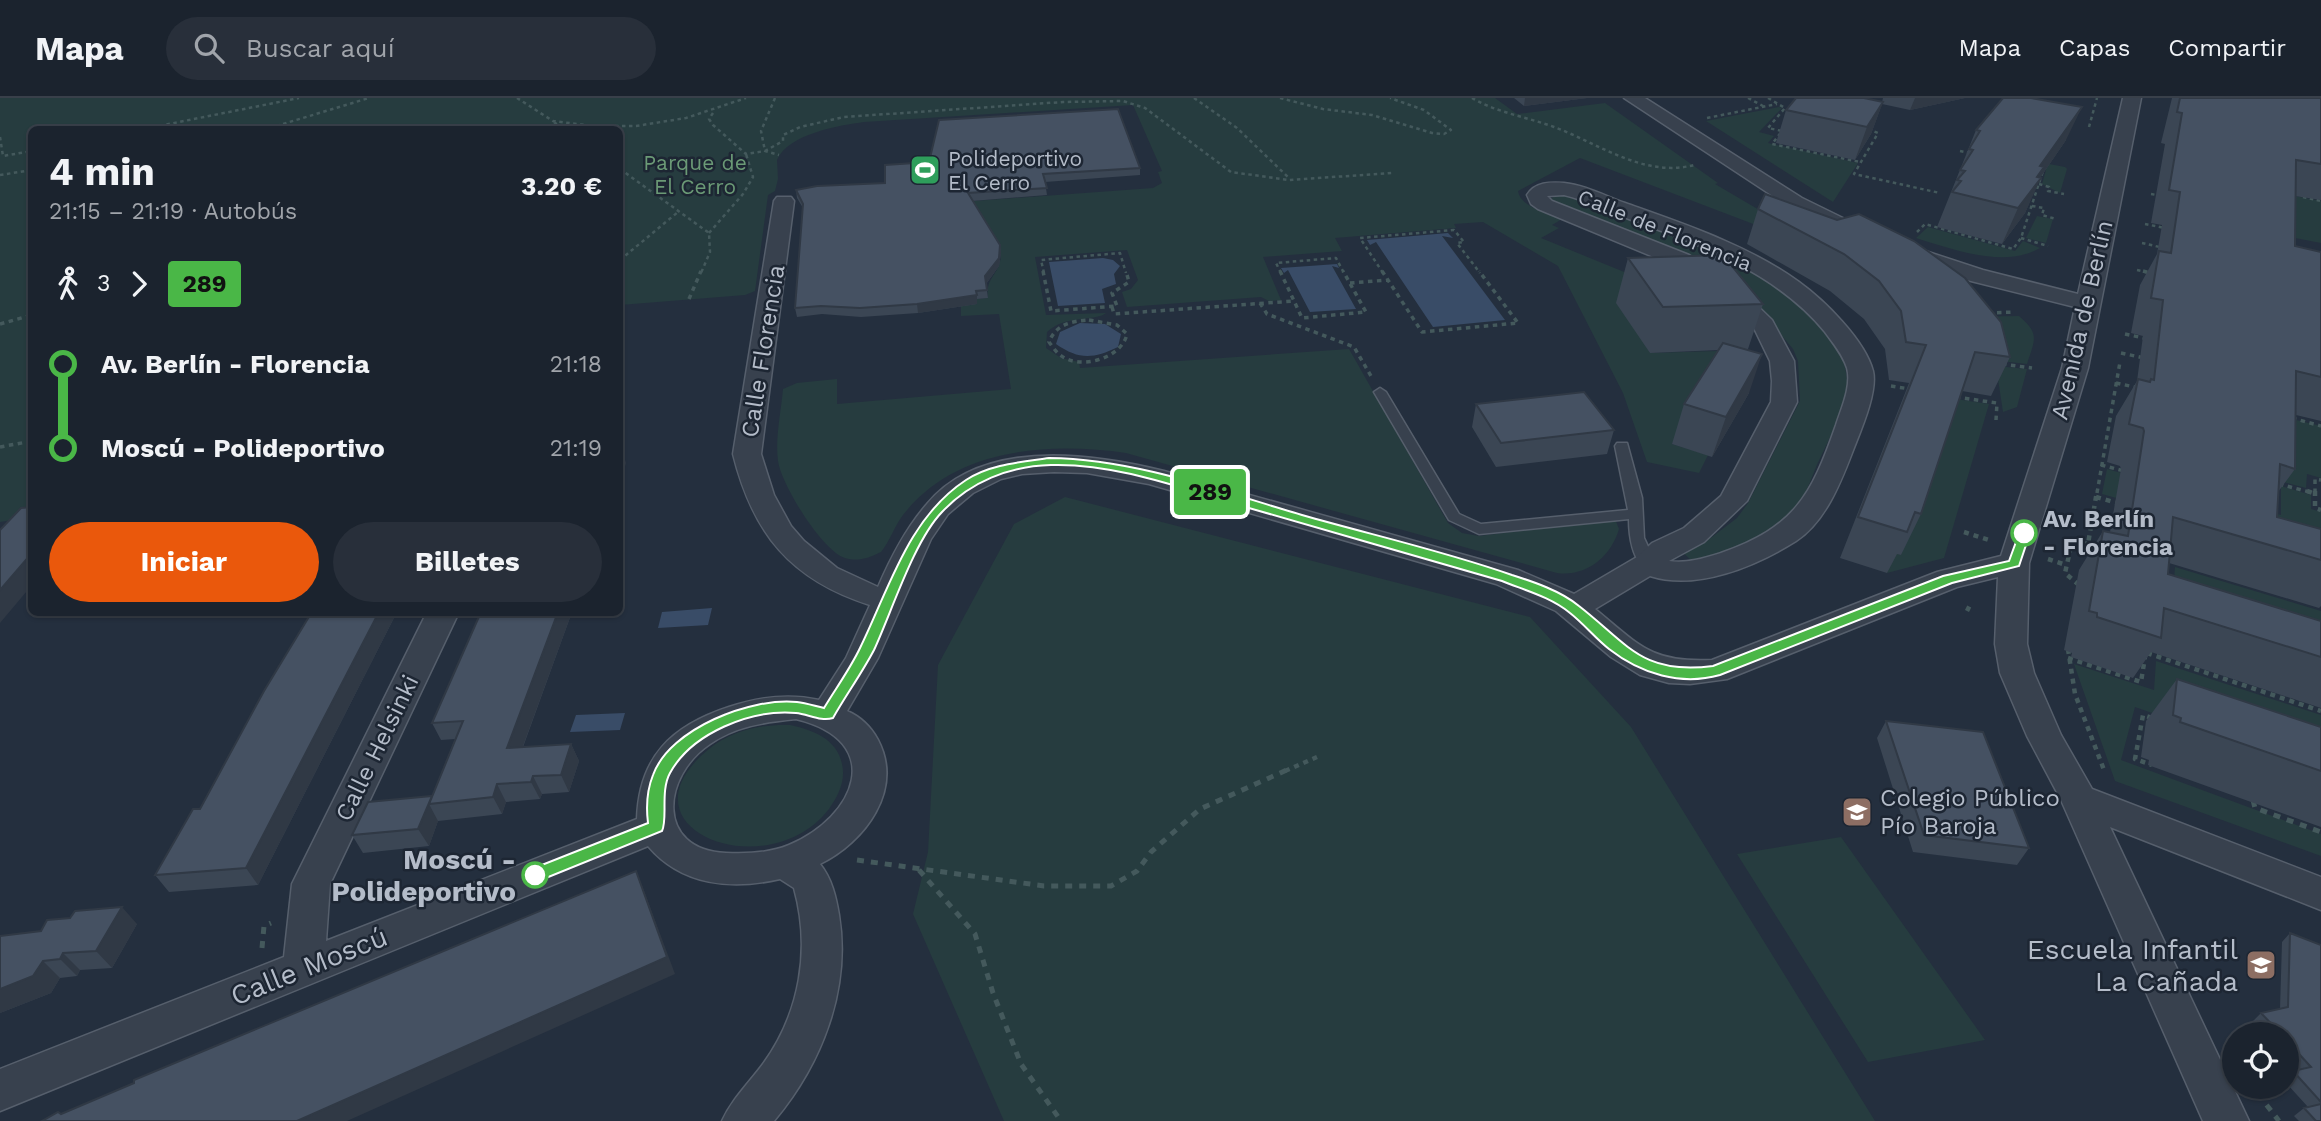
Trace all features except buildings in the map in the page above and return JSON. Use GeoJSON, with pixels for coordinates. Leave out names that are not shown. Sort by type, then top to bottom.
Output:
{"type":"FeatureCollection","features":[{"type":"Feature","properties":{"kind":"street"},"geometry":{"type":"LineString","coordinates":[[1633,98],[1795,202],[1859,234]]}},
{"type":"Feature","properties":{"kind":"street","name":"Avenida de Berlín"},"geometry":{"type":"LineString","coordinates":[[2132,98],[2075,368],[2020,555],[2010,621],[2011,644],[2018,673],[2044,736],[2093,787],[2227,1121]]}},
{"type":"Feature","properties":{"kind":"street","name":"Calle de Florencia"},"geometry":{"type":"LineString","coordinates":[[1573,608],[1648,564],[1663,550],[1694,535],[1733,500],[1784,402],[1782,361],[1764,326],[1751,310],[1714,280],[1658,250],[1545,205],[1538,200],[1537,195],[1541,190],[1564,189],[1578,192],[1750,262],[1813,304],[1844,340],[1862,373],[1859,397],[1835,458],[1816,503],[1800,523],[1760,548],[1705,567],[1672,572],[1648,564]]}},
{"type":"Feature","properties":{"kind":"street","name":"Calle Florencia"},"geometry":{"type":"LineString","coordinates":[[784,201],[747,454],[754,484],[767,513],[787,542],[811,565],[845,586],[887,600]]}},
{"type":"Feature","properties":{"kind":"street"},"geometry":{"type":"LineString","coordinates":[[1892,247],[1975,275],[2087,303]]}},
{"type":"Feature","properties":{"kind":"street"},"geometry":{"type":"LineString","coordinates":[[828,714],[865,652],[918,536],[937,510],[972,481],[995,471],[1049,461],[1106,466],[1154,477],[1507,578],[1573,608],[1614,646],[1663,672],[1689,674],[1715,671],[1948,579],[2020,555]]}},
{"type":"Feature","properties":{"kind":"street","name":"Calle Helsinki"},"geometry":{"type":"LineString","coordinates":[[304,968],[311,884],[441,616]]}},
{"type":"Feature","properties":{"kind":"street"},"geometry":{"type":"LineString","coordinates":[[796,707],[828,714],[850,727],[861,738],[867,752],[870,773],[865,798],[850,821],[813,851],[785,863],[728,870],[706,867],[689,861],[656,827],[654,807],[661,774],[676,752],[696,736],[734,716],[762,709],[796,707]]}},
{"type":"Feature","properties":{"kind":"street"},"geometry":{"type":"LineString","coordinates":[[2093,787],[2321,894]]}},
{"type":"Feature","properties":{"kind":"street","name":"Calle Moscú"},"geometry":{"type":"LineString","coordinates":[[0,1090],[656,827]]}},
{"type":"Feature","properties":{"kind":"street"},"geometry":{"type":"LineString","coordinates":[[745,1121],[760,1105],[793,1058],[816,1001],[825,945],[816,898],[808,877],[785,863]]}},
{"type":"Feature","properties":{"kind":"lane"},"geometry":{"type":"LineString","coordinates":[[1380,392],[1454,517],[1468,526],[1479,529],[1636,514]]}},
{"type":"Feature","properties":{"kind":"lane"},"geometry":{"type":"LineString","coordinates":[[1622,446],[1635,498],[1637,538],[1648,564]]}},
{"type":"Feature","properties":{"kind":"path"},"geometry":{"type":"LineString","coordinates":[[159,126],[299,98]]}},
{"type":"Feature","properties":{"kind":"path"},"geometry":{"type":"LineString","coordinates":[[276,126],[369,98]]}},
{"type":"Feature","properties":{"kind":"path"},"geometry":{"type":"LineString","coordinates":[[286,126],[377,98]]}},
{"type":"Feature","properties":{"kind":"path"},"geometry":{"type":"LineString","coordinates":[[517,98],[560,126]]}},
{"type":"Feature","properties":{"kind":"path"},"geometry":{"type":"LineString","coordinates":[[553,121],[593,126],[636,126],[686,118],[746,98]]}},
{"type":"Feature","properties":{"kind":"path"},"geometry":{"type":"LineString","coordinates":[[765,151],[761,131],[775,98]]}},
{"type":"Feature","properties":{"kind":"path"},"geometry":{"type":"LineString","coordinates":[[1034,98],[1037,104]]}},
{"type":"Feature","properties":{"kind":"path"},"geometry":{"type":"LineString","coordinates":[[1194,98],[1237,128],[1290,178]]}},
{"type":"Feature","properties":{"kind":"path"},"geometry":{"type":"LineString","coordinates":[[1280,98],[1324,109],[1372,116],[1432,133],[1444,134],[1451,130],[1424,110],[1390,98]]}},
{"type":"Feature","properties":{"kind":"path"},"geometry":{"type":"LineString","coordinates":[[1288,98],[1325,108],[1372,113],[1433,131],[1447,130],[1420,111],[1384,98]]}},
{"type":"Feature","properties":{"kind":"path"},"geometry":{"type":"LineString","coordinates":[[1471,98],[1500,114],[1553,126],[1623,157],[1664,168],[1684,169],[1698,164]]}},
{"type":"Feature","properties":{"kind":"path"},"geometry":{"type":"LineString","coordinates":[[1471,98],[1496,114],[1555,129],[1610,155],[1641,165]]}},
{"type":"Feature","properties":{"kind":"path"},"geometry":{"type":"LineString","coordinates":[[1748,98],[1765,106]]}},
{"type":"Feature","properties":{"kind":"path"},"geometry":{"type":"LineString","coordinates":[[1768,98],[1785,108],[1768,128],[1782,131]]}},
{"type":"Feature","properties":{"kind":"path"},"geometry":{"type":"LineString","coordinates":[[2089,127],[2097,98]]}},
{"type":"Feature","properties":{"kind":"path"},"geometry":{"type":"LineString","coordinates":[[746,154],[765,151],[783,141],[783,135],[805,124],[1093,100],[1136,103],[1231,172],[1246,177],[1290,178],[1392,173]]}},
{"type":"Feature","properties":{"kind":"path"},"geometry":{"type":"LineString","coordinates":[[1759,104],[1773,101]]}},
{"type":"Feature","properties":{"kind":"path"},"geometry":{"type":"LineString","coordinates":[[1699,119],[1777,104]]}},
{"type":"Feature","properties":{"kind":"path"},"geometry":{"type":"LineString","coordinates":[[689,299],[710,252],[709,233],[743,194],[753,177],[746,154],[709,118],[716,110]]}},
{"type":"Feature","properties":{"kind":"path"},"geometry":{"type":"LineString","coordinates":[[1789,123],[1772,144],[1860,162]]}},
{"type":"Feature","properties":{"kind":"path"},"geometry":{"type":"LineString","coordinates":[[1859,127],[1878,133],[1854,174],[1940,193]]}},
{"type":"Feature","properties":{"kind":"path"},"geometry":{"type":"LineString","coordinates":[[0,137],[3,156],[28,152]]}},
{"type":"Feature","properties":{"kind":"path"},"geometry":{"type":"LineString","coordinates":[[765,151],[779,155]]}},
{"type":"Feature","properties":{"kind":"path"},"geometry":{"type":"LineString","coordinates":[[1960,151],[1972,154]]}},
{"type":"Feature","properties":{"kind":"path"},"geometry":{"type":"LineString","coordinates":[[1925,224],[2013,249],[2021,238],[2043,171],[2031,168]]}},
{"type":"Feature","properties":{"kind":"path"},"geometry":{"type":"LineString","coordinates":[[0,174],[28,169]]}},
{"type":"Feature","properties":{"kind":"path"},"geometry":{"type":"LineString","coordinates":[[623,171],[709,233]]}},
{"type":"Feature","properties":{"kind":"path"},"geometry":{"type":"LineString","coordinates":[[2039,184],[2049,187],[2048,191],[2064,194]]}},
{"type":"Feature","properties":{"kind":"path"},"geometry":{"type":"LineString","coordinates":[[2151,194],[2164,196]]}},
{"type":"Feature","properties":{"kind":"path"},"geometry":{"type":"LineString","coordinates":[[2295,196],[2321,201]]}},
{"type":"Feature","properties":{"kind":"path"},"geometry":{"type":"LineString","coordinates":[[2032,206],[2044,208],[2042,215],[2056,219]]}},
{"type":"Feature","properties":{"kind":"path"},"geometry":{"type":"LineString","coordinates":[[623,258],[679,212]]}},
{"type":"Feature","properties":{"kind":"path"},"geometry":{"type":"LineString","coordinates":[[2145,224],[2169,229]]}},
{"type":"Feature","properties":{"kind":"path"},"geometry":{"type":"LineString","coordinates":[[1454,230],[1464,242],[1457,243],[1518,323],[1422,332],[1388,280],[1360,238],[1454,230]]}},
{"type":"Feature","properties":{"kind":"path"},"geometry":{"type":"LineString","coordinates":[[2021,238],[2048,246]]}},
{"type":"Feature","properties":{"kind":"path"},"geometry":{"type":"LineString","coordinates":[[2142,243],[2167,249]]}},
{"type":"Feature","properties":{"kind":"path"},"geometry":{"type":"LineString","coordinates":[[1120,253],[1129,282],[1112,293],[1117,306],[1112,306],[1051,311],[1041,260],[1120,253]]}},
{"type":"Feature","properties":{"kind":"path"},"geometry":{"type":"LineString","coordinates":[[1293,324],[1302,318],[1366,312],[1336,258],[1276,263],[1302,318]]}},
{"type":"Feature","properties":{"kind":"path"},"geometry":{"type":"LineString","coordinates":[[2137,270],[2162,276]]}},
{"type":"Feature","properties":{"kind":"path"},"geometry":{"type":"LineString","coordinates":[[1350,284],[1388,280]]}},
{"type":"Feature","properties":{"kind":"path"},"geometry":{"type":"LineString","coordinates":[[1114,314],[1294,301]]}},
{"type":"Feature","properties":{"kind":"path"},"geometry":{"type":"LineString","coordinates":[[1260,303],[1267,314],[1354,347],[1380,392]]}},
{"type":"Feature","properties":{"kind":"path"},"geometry":{"type":"LineString","coordinates":[[1112,306],[1117,326],[1127,335],[1128,342],[1115,355],[1104,358],[1067,358],[1051,348],[1049,342],[1056,329],[1076,321],[1102,321],[1117,326]]}},
{"type":"Feature","properties":{"kind":"path"},"geometry":{"type":"LineString","coordinates":[[1977,314],[2016,312]]}},
{"type":"Feature","properties":{"kind":"path"},"geometry":{"type":"LineString","coordinates":[[0,324],[28,316]]}},
{"type":"Feature","properties":{"kind":"path"},"geometry":{"type":"LineString","coordinates":[[2125,334],[2151,340]]}},
{"type":"Feature","properties":{"kind":"path"},"geometry":{"type":"LineString","coordinates":[[2122,353],[2145,358]]}},
{"type":"Feature","properties":{"kind":"path"},"geometry":{"type":"LineString","coordinates":[[2077,596],[2079,584],[2064,573],[2071,542],[2088,544],[2120,362]]}},
{"type":"Feature","properties":{"kind":"path"},"geometry":{"type":"LineString","coordinates":[[1999,364],[2032,368]]}},
{"type":"Feature","properties":{"kind":"path"},"geometry":{"type":"LineString","coordinates":[[2116,383],[2140,389]]}},
{"type":"Feature","properties":{"kind":"path"},"geometry":{"type":"LineString","coordinates":[[1888,386],[1915,390]]}},
{"type":"Feature","properties":{"kind":"path"},"geometry":{"type":"LineString","coordinates":[[1956,397],[1997,403],[1996,420]]}},
{"type":"Feature","properties":{"kind":"path"},"geometry":{"type":"LineString","coordinates":[[2110,412],[2123,415]]}},
{"type":"Feature","properties":{"kind":"path"},"geometry":{"type":"LineString","coordinates":[[2281,415],[2321,425]]}},
{"type":"Feature","properties":{"kind":"path"},"geometry":{"type":"LineString","coordinates":[[0,447],[28,442]]}},
{"type":"Feature","properties":{"kind":"path"},"geometry":{"type":"LineString","coordinates":[[2101,465],[2126,472]]}},
{"type":"Feature","properties":{"kind":"path"},"geometry":{"type":"LineString","coordinates":[[2321,480],[2315,479],[2315,509],[2321,510]]}},
{"type":"Feature","properties":{"kind":"path"},"geometry":{"type":"LineString","coordinates":[[2273,491],[2273,482],[2316,494]]}},
{"type":"Feature","properties":{"kind":"path"},"geometry":{"type":"LineString","coordinates":[[2096,497],[2133,507]]}},
{"type":"Feature","properties":{"kind":"path"},"geometry":{"type":"LineString","coordinates":[[1964,532],[2020,555],[2066,565]]}},
{"type":"Feature","properties":{"kind":"path"},"geometry":{"type":"LineString","coordinates":[[2089,538],[2102,542]]}},
{"type":"Feature","properties":{"kind":"path"},"geometry":{"type":"LineString","coordinates":[[2067,658],[2141,682],[2148,640]]}},
{"type":"Feature","properties":{"kind":"path"},"geometry":{"type":"LineString","coordinates":[[2068,645],[2067,658],[2079,706],[2093,787]]}},
{"type":"Feature","properties":{"kind":"path"},"geometry":{"type":"LineString","coordinates":[[2146,653],[2321,710]]}},
{"type":"Feature","properties":{"kind":"path"},"geometry":{"type":"LineString","coordinates":[[2155,719],[2143,715],[2135,759],[2159,767]]}},
{"type":"Feature","properties":{"kind":"path"},"geometry":{"type":"LineString","coordinates":[[849,857],[875,864],[1044,886],[1111,886],[1137,871],[1151,852],[1200,809],[1317,757]]}},
{"type":"Feature","properties":{"kind":"path"},"geometry":{"type":"LineString","coordinates":[[2243,797],[2255,801],[2255,808],[2321,832]]}},
{"type":"Feature","properties":{"kind":"path"},"geometry":{"type":"LineString","coordinates":[[918,869],[975,934],[993,993],[1021,1064],[1061,1121]]}},
{"type":"Feature","properties":{"kind":"path"},"geometry":{"type":"LineString","coordinates":[[2262,1099],[2279,1121]]}},
{"type":"Feature","properties":{"kind":"green space","name":"Parque de El Cerro"},"geometry":{"type":"Polygon","coordinates":[[[0,98],[1495,98],[1517,114],[1605,103],[1718,183],[1715,184],[1761,211],[1769,230],[1580,158],[1518,191],[1520,197],[1529,205],[1562,219],[1552,225],[1559,228],[1541,238],[1634,276],[1617,303],[1624,314],[1629,314],[1650,353],[1717,351],[1719,358],[1672,444],[1708,455],[1699,473],[1647,462],[1623,393],[1558,266],[1483,222],[1454,224],[1456,228],[1335,238],[1342,251],[1263,257],[1281,300],[1269,301],[1261,297],[1127,307],[1122,292],[1131,289],[1138,280],[1127,250],[1035,257],[1046,315],[1106,313],[1071,320],[1047,332],[1046,348],[1061,358],[1079,362],[1080,368],[1349,349],[1448,523],[1462,533],[1479,536],[1615,519],[1619,529],[1610,548],[1596,563],[1578,572],[1557,573],[1126,453],[1066,449],[1005,455],[976,463],[949,476],[924,493],[903,515],[881,552],[854,560],[836,553],[825,543],[804,516],[786,485],[778,461],[777,443],[783,389],[797,383],[837,379],[837,404],[1011,389],[999,314],[961,316],[961,305],[988,298],[989,285],[999,266],[1001,253],[978,227],[974,201],[1153,188],[1162,183],[1158,172],[1162,171],[1133,105],[864,122],[803,137],[783,151],[777,160],[778,179],[775,191],[768,195],[755,291],[745,295],[623,305],[623,126],[28,126],[28,517],[0,522],[0,98]]]}},
{"type":"Feature","properties":{"kind":"green space"},"geometry":{"type":"Polygon","coordinates":[[[1782,108],[1759,132],[1774,136],[1768,143],[1858,163],[1833,202],[1706,121],[1782,108]]]}},
{"type":"Feature","properties":{"kind":"green space"},"geometry":{"type":"Polygon","coordinates":[[[1980,151],[2065,167],[2067,169],[2060,193],[2042,184],[2046,170],[1967,152],[1980,151]]]}},
{"type":"Feature","properties":{"kind":"green space"},"geometry":{"type":"Polygon","coordinates":[[[2209,179],[2321,201],[2321,243],[2279,235],[2209,179]]]}},
{"type":"Feature","properties":{"kind":"green space"},"geometry":{"type":"Polygon","coordinates":[[[1560,194],[1646,224],[1737,263],[1779,288],[1814,316],[1838,347],[1847,382],[1844,402],[1835,425],[1798,506],[1778,526],[1764,535],[1734,548],[1691,560],[1682,552],[1712,537],[1737,518],[1748,503],[1800,401],[1798,361],[1793,349],[1753,301],[1552,202],[1550,199],[1560,194]]]}},
{"type":"Feature","properties":{"kind":"green space"},"geometry":{"type":"Polygon","coordinates":[[[2037,216],[2053,219],[2046,243],[2026,238],[2037,216]]]}},
{"type":"Feature","properties":{"kind":"green space"},"geometry":{"type":"Polygon","coordinates":[[[1928,227],[2015,251],[2023,241],[2040,248],[2010,257],[1978,255],[1916,238],[1928,227]]]}},
{"type":"Feature","properties":{"kind":"green space"},"geometry":{"type":"Polygon","coordinates":[[[2019,316],[2034,337],[2027,364],[1992,360],[1957,317],[2019,316]]]}},
{"type":"Feature","properties":{"kind":"green space"},"geometry":{"type":"Polygon","coordinates":[[[1996,366],[2027,369],[2017,407],[2003,412],[1996,366]]]}},
{"type":"Feature","properties":{"kind":"green space"},"geometry":{"type":"Polygon","coordinates":[[[1909,392],[1989,404],[1944,558],[1887,573],[1895,553],[1901,555],[1906,539],[1909,392]]]}},
{"type":"Feature","properties":{"kind":"green space"},"geometry":{"type":"Polygon","coordinates":[[[2267,413],[2321,426],[2321,478],[2307,474],[2306,488],[2279,481],[2267,413]]]}},
{"type":"Feature","properties":{"kind":"green space"},"geometry":{"type":"Polygon","coordinates":[[[2107,469],[2165,485],[2166,482],[2281,515],[2281,486],[2311,495],[2311,509],[2321,512],[2321,572],[2162,511],[2102,494],[2107,469]]]}},
{"type":"Feature","properties":{"kind":"green space"},"geometry":{"type":"Polygon","coordinates":[[[1065,497],[1530,617],[1631,727],[1875,1121],[1004,1121],[913,914],[928,852],[938,665],[1014,524],[1065,497]]]}},
{"type":"Feature","properties":{"kind":"green space"},"geometry":{"type":"Polygon","coordinates":[[[2175,567],[2321,611],[2321,662],[2171,616],[2175,567]]]}},
{"type":"Feature","properties":{"kind":"green space"},"geometry":{"type":"Polygon","coordinates":[[[2156,661],[2321,715],[2321,772],[2135,707],[2121,760],[2321,834],[2321,856],[2115,781],[2074,664],[2154,690],[2156,661]]]}},
{"type":"Feature","properties":{"kind":"green space"},"geometry":{"type":"Polygon","coordinates":[[[790,725],[823,737],[839,755],[843,770],[842,782],[829,809],[802,833],[770,844],[738,846],[709,839],[688,824],[678,803],[684,778],[709,749],[737,733],[769,726],[790,725]]]}},
{"type":"Feature","properties":{"kind":"green space"},"geometry":{"type":"Polygon","coordinates":[[[1841,837],[1985,1040],[1868,1062],[1737,854],[1841,837]]]}},
{"type":"Feature","properties":{"kind":"water"},"geometry":{"type":"Polygon","coordinates":[[[1448,233],[1453,238],[1442,236],[1505,320],[1433,327],[1376,242],[1370,245],[1367,240],[1448,233]]]}},
{"type":"Feature","properties":{"kind":"water"},"geometry":{"type":"Polygon","coordinates":[[[1103,258],[1113,260],[1120,266],[1114,274],[1116,284],[1102,289],[1105,303],[1058,306],[1049,262],[1103,258]]]}},
{"type":"Feature","properties":{"kind":"water"},"geometry":{"type":"Polygon","coordinates":[[[1337,264],[1339,268],[1332,266],[1356,309],[1310,312],[1288,270],[1284,273],[1281,268],[1337,264]]]}},
{"type":"Feature","properties":{"kind":"water"},"geometry":{"type":"Polygon","coordinates":[[[1080,323],[1105,324],[1121,334],[1118,347],[1101,354],[1086,356],[1072,353],[1056,344],[1060,332],[1080,323]]]}},
{"type":"Feature","properties":{"kind":"water"},"geometry":{"type":"Polygon","coordinates":[[[712,608],[708,625],[658,628],[662,612],[712,608]]]}},
{"type":"Feature","properties":{"kind":"water"},"geometry":{"type":"Polygon","coordinates":[[[625,713],[620,730],[570,732],[576,715],[625,713]]]}},
{"type":"Feature","properties":{"kind":"bus line","name":"289"},"geometry":{"type":"LineString","coordinates":[[535,875],[656,827],[654,807],[661,774],[676,752],[713,725],[762,709],[796,707],[828,714],[865,652],[918,536],[937,510],[953,495],[972,481],[995,471],[1049,461],[1106,466],[1154,477],[1426,554],[1507,578],[1549,595],[1573,608],[1614,646],[1636,660],[1663,672],[1689,674],[1715,671],[1948,579],[2014,564],[2024,533]]}},
{"type":"Feature","properties":{"kind":"place","name":"Polideportivo El Cerro"},"geometry":{"type":"Point","coordinates":[925,170]}},
{"type":"Feature","properties":{"kind":"place","name":"Av. Berlín - Florencia"},"geometry":{"type":"Point","coordinates":[2024,533]}},
{"type":"Feature","properties":{"kind":"place","name":"Colegio Público Pío Baroja"},"geometry":{"type":"Point","coordinates":[1857,812]}},
{"type":"Feature","properties":{"kind":"place","name":"Moscú - Polideportivo"},"geometry":{"type":"Point","coordinates":[535,875]}},
{"type":"Feature","properties":{"kind":"place","name":"Escuela Infantil La Cañada"},"geometry":{"type":"Point","coordinates":[2261,965]}}]}
